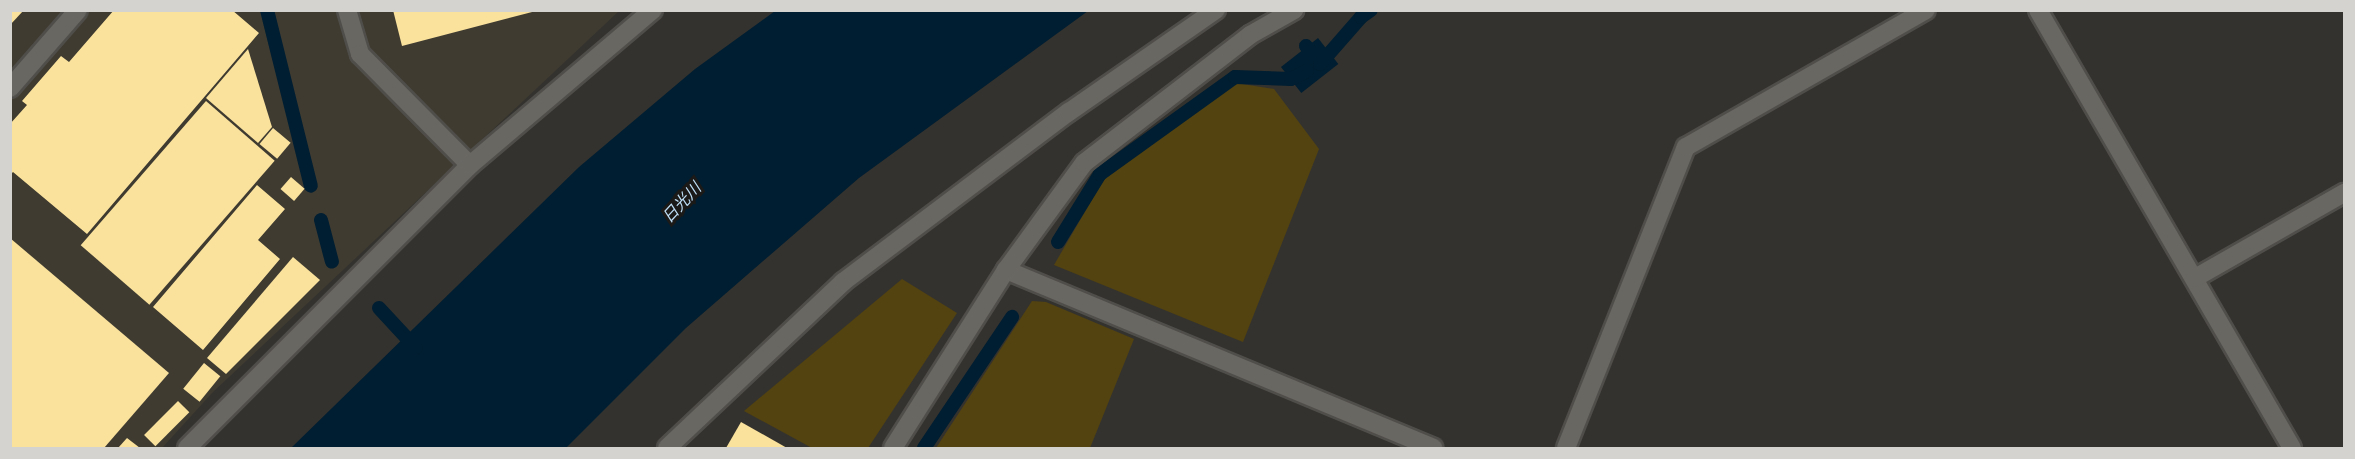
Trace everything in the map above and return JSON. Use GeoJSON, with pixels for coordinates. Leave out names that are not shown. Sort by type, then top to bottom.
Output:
{"type":"FeatureCollection","features":[{"type":"Feature","properties":{"kind":"street"},"geometry":{"type":"LineString","coordinates":[[10,88],[78,10]]}},
{"type":"Feature","properties":{"kind":"street"},"geometry":{"type":"LineString","coordinates":[[347,10],[360,54],[470,165]]}},
{"type":"Feature","properties":{"kind":"street"},"geometry":{"type":"LineString","coordinates":[[187,448],[470,165],[653,10]]}},
{"type":"Feature","properties":{"kind":"street"},"geometry":{"type":"LineString","coordinates":[[668,448],[843,282],[1069,112],[1216,10]]}},
{"type":"Feature","properties":{"kind":"street"},"geometry":{"type":"LineString","coordinates":[[893,448],[1006,270],[1084,163],[1250,36],[1294,10]]}},
{"type":"Feature","properties":{"kind":"street"},"geometry":{"type":"LineString","coordinates":[[1566,448],[1686,147],[1926,10]]}},
{"type":"Feature","properties":{"kind":"street"},"geometry":{"type":"LineString","coordinates":[[2038,10],[2292,448]]}},
{"type":"Feature","properties":{"kind":"street"},"geometry":{"type":"LineString","coordinates":[[2195,278],[2344,193]]}},
{"type":"Feature","properties":{"kind":"street"},"geometry":{"type":"LineString","coordinates":[[1006,270],[1433,448]]}},
{"type":"Feature","properties":{"kind":"shaded area"},"geometry":{"type":"Polygon","coordinates":[[[10,11],[619,11],[213,392],[162,448],[11,448],[10,11]]]}},
{"type":"Feature","properties":{"kind":"shaded area"},"geometry":{"type":"Polygon","coordinates":[[[1236,83],[1274,89],[1319,149],[1243,342],[1054,265],[1104,179],[1236,83]]]}},
{"type":"Feature","properties":{"kind":"shaded area"},"geometry":{"type":"Polygon","coordinates":[[[902,279],[957,313],[868,448],[812,448],[744,411],[902,279]]]}},
{"type":"Feature","properties":{"kind":"shaded area"},"geometry":{"type":"Polygon","coordinates":[[[1032,301],[1046,302],[1134,339],[1090,448],[936,448],[1032,301]]]}},
{"type":"Feature","properties":{"kind":"water","name":"日光川"},"geometry":{"type":"Polygon","coordinates":[[[775,11],[1088,11],[859,178],[686,328],[566,448],[291,448],[579,167],[695,69],[775,11]]]}},
{"type":"Feature","properties":{"kind":"water"},"geometry":{"type":"Polygon","coordinates":[[[1318,38],[1338,64],[1301,93],[1281,67],[1318,38]]]}},
{"type":"Feature","properties":{"kind":"building"},"geometry":{"type":"Polygon","coordinates":[[[10,10],[24,10],[10,25],[10,10]]]}},
{"type":"Feature","properties":{"kind":"building"},"geometry":{"type":"Polygon","coordinates":[[[114,10],[232,10],[259,33],[87,234],[13,172],[10,175],[10,124],[27,105],[22,101],[61,56],[69,62],[114,10]]]}},
{"type":"Feature","properties":{"kind":"building"},"geometry":{"type":"Polygon","coordinates":[[[393,10],[536,10],[536,11],[402,46],[393,10]]]}},
{"type":"Feature","properties":{"kind":"building"},"geometry":{"type":"Polygon","coordinates":[[[248,49],[272,127],[258,143],[206,98],[248,49]]]}},
{"type":"Feature","properties":{"kind":"building"},"geometry":{"type":"Polygon","coordinates":[[[206,101],[275,161],[149,305],[81,245],[206,101]]]}},
{"type":"Feature","properties":{"kind":"building"},"geometry":{"type":"Polygon","coordinates":[[[273,128],[291,143],[277,159],[260,144],[273,128]]]}},
{"type":"Feature","properties":{"kind":"building"},"geometry":{"type":"Polygon","coordinates":[[[291,177],[305,189],[294,201],[281,189],[291,177]]]}},
{"type":"Feature","properties":{"kind":"building"},"geometry":{"type":"Polygon","coordinates":[[[257,185],[285,209],[258,240],[280,259],[203,350],[153,307],[257,185]]]}},
{"type":"Feature","properties":{"kind":"building"},"geometry":{"type":"Polygon","coordinates":[[[10,238],[169,373],[104,448],[10,448],[10,238]]]}},
{"type":"Feature","properties":{"kind":"building"},"geometry":{"type":"Polygon","coordinates":[[[293,257],[320,280],[226,374],[207,358],[293,257]]]}},
{"type":"Feature","properties":{"kind":"building"},"geometry":{"type":"Polygon","coordinates":[[[204,363],[220,376],[200,402],[183,389],[204,363]]]}},
{"type":"Feature","properties":{"kind":"building"},"geometry":{"type":"Polygon","coordinates":[[[178,401],[189,412],[155,446],[144,435],[178,401]]]}},
{"type":"Feature","properties":{"kind":"building"},"geometry":{"type":"Polygon","coordinates":[[[741,422],[787,448],[726,448],[741,422]]]}},
{"type":"Feature","properties":{"kind":"building"},"geometry":{"type":"Polygon","coordinates":[[[127,438],[140,448],[118,448],[127,438]]]}},
{"type":"Feature","properties":{"kind":"waterway"},"geometry":{"type":"LineString","coordinates":[[267,10],[311,186]]}},
{"type":"Feature","properties":{"kind":"waterway"},"geometry":{"type":"LineString","coordinates":[[1306,46],[1320,64],[1361,17],[1371,10]]}},
{"type":"Feature","properties":{"kind":"waterway"},"geometry":{"type":"LineString","coordinates":[[1058,242],[1100,174],[1235,77],[1291,79],[1307,71]]}},
{"type":"Feature","properties":{"kind":"waterway"},"geometry":{"type":"LineString","coordinates":[[321,220],[332,262]]}},
{"type":"Feature","properties":{"kind":"waterway"},"geometry":{"type":"LineString","coordinates":[[379,308],[416,348]]}},
{"type":"Feature","properties":{"kind":"waterway"},"geometry":{"type":"LineString","coordinates":[[924,448],[1012,317]]}}]}
